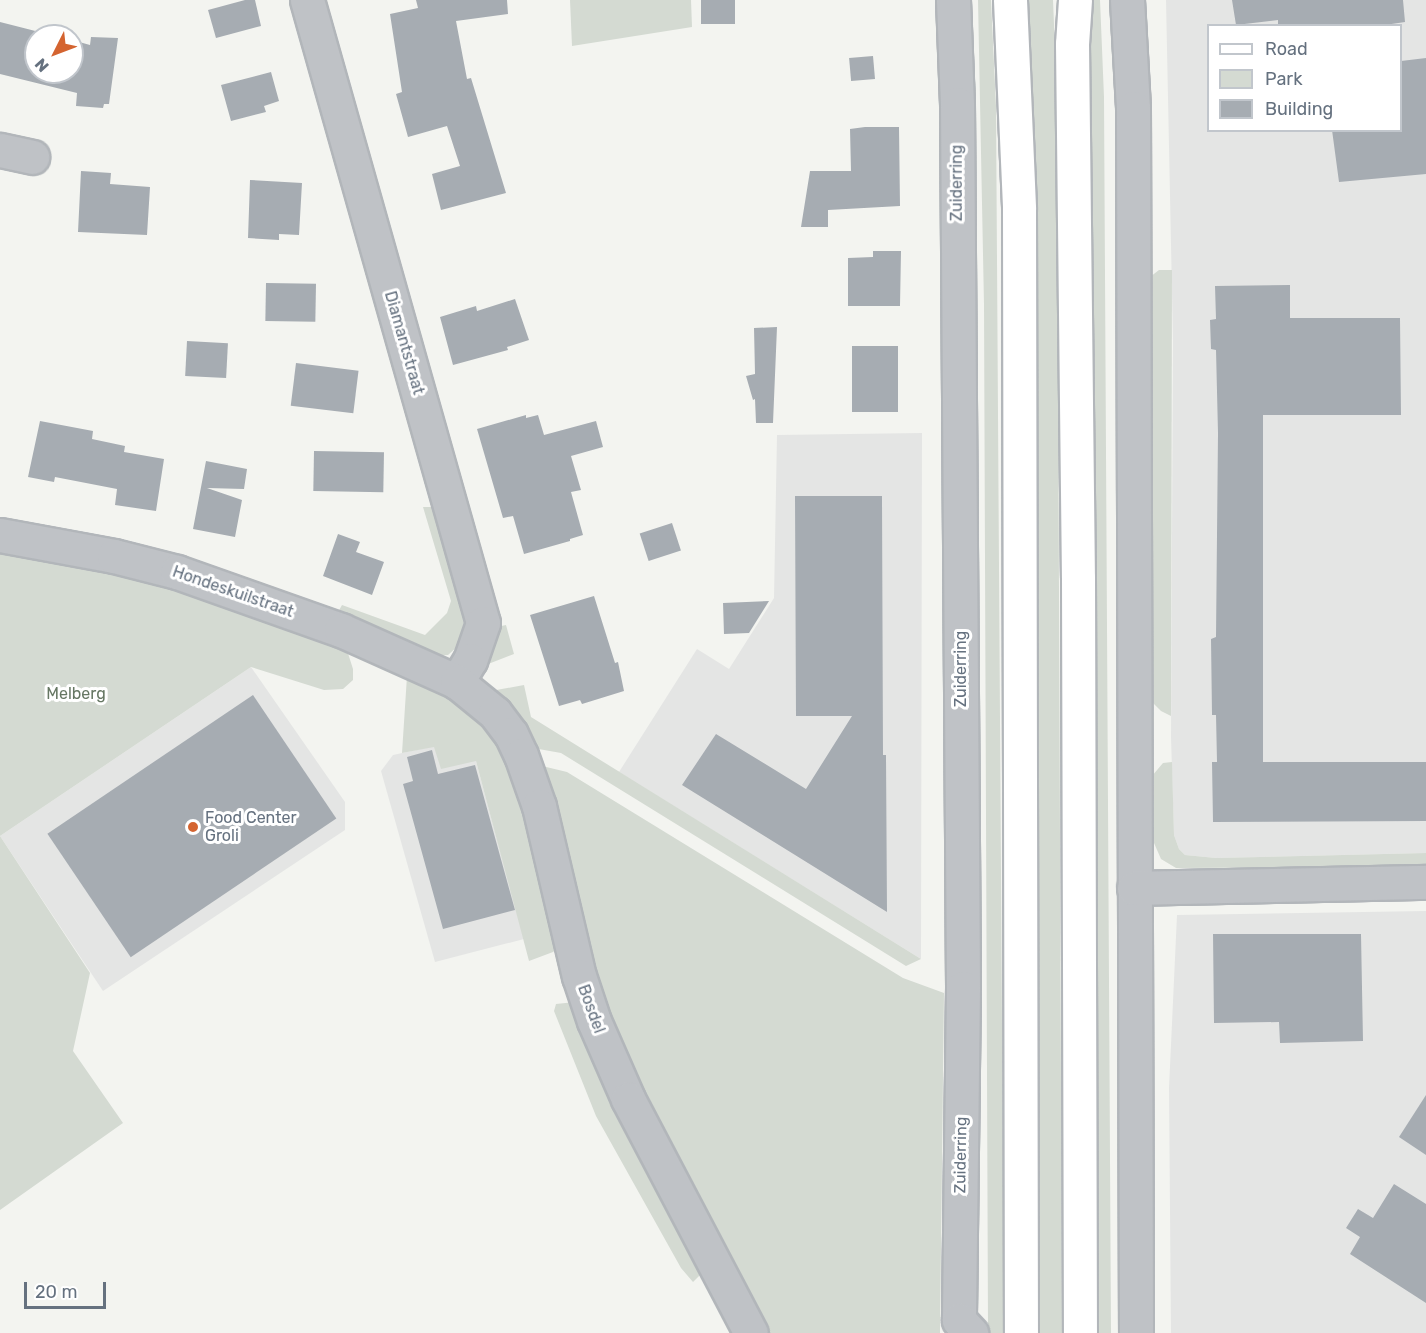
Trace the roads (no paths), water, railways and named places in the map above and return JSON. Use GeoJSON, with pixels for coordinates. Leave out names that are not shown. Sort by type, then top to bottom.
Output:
{"type":"FeatureCollection","features":[{"type":"Feature","properties":{"kind":"main road"},"geometry":{"type":"LineString","coordinates":[[1010,0],[1019,209],[1021,1333]]}},
{"type":"Feature","properties":{"kind":"main road"},"geometry":{"type":"LineString","coordinates":[[1075,0],[1072,44],[1078,578],[1080,1333]]}},
{"type":"Feature","properties":{"kind":"street","name":"Diamantstraat"},"geometry":{"type":"LineString","coordinates":[[307,0],[483,623],[470,660],[457,682]]}},
{"type":"Feature","properties":{"kind":"street","name":"Zuiderring"},"geometry":{"type":"LineString","coordinates":[[953,0],[957,116],[965,1327]]}},
{"type":"Feature","properties":{"kind":"street"},"geometry":{"type":"LineString","coordinates":[[1127,0],[1133,119],[1136,1333]]}},
{"type":"Feature","properties":{"kind":"street"},"geometry":{"type":"LineString","coordinates":[[0,150],[32,157]]}},
{"type":"Feature","properties":{"kind":"street","name":"Hondeskuilstraat"},"geometry":{"type":"LineString","coordinates":[[0,536],[114,556],[177,572],[342,630],[457,682]]}},
{"type":"Feature","properties":{"kind":"street","name":"Bosdel"},"geometry":{"type":"LineString","coordinates":[[457,682],[495,713],[511,734],[521,755],[539,806],[579,976],[594,1021],[628,1099],[751,1333]]}},
{"type":"Feature","properties":{"kind":"street"},"geometry":{"type":"LineString","coordinates":[[1134,888],[1426,882]]}},
{"type":"Feature","properties":{"kind":"place","name":"Food Center Groli"},"geometry":{"type":"Point","coordinates":[193,827]}},
{"type":"Feature","properties":{"kind":"park label","name":"Melberg"},"geometry":{"type":"Point","coordinates":[76,694]}}]}
